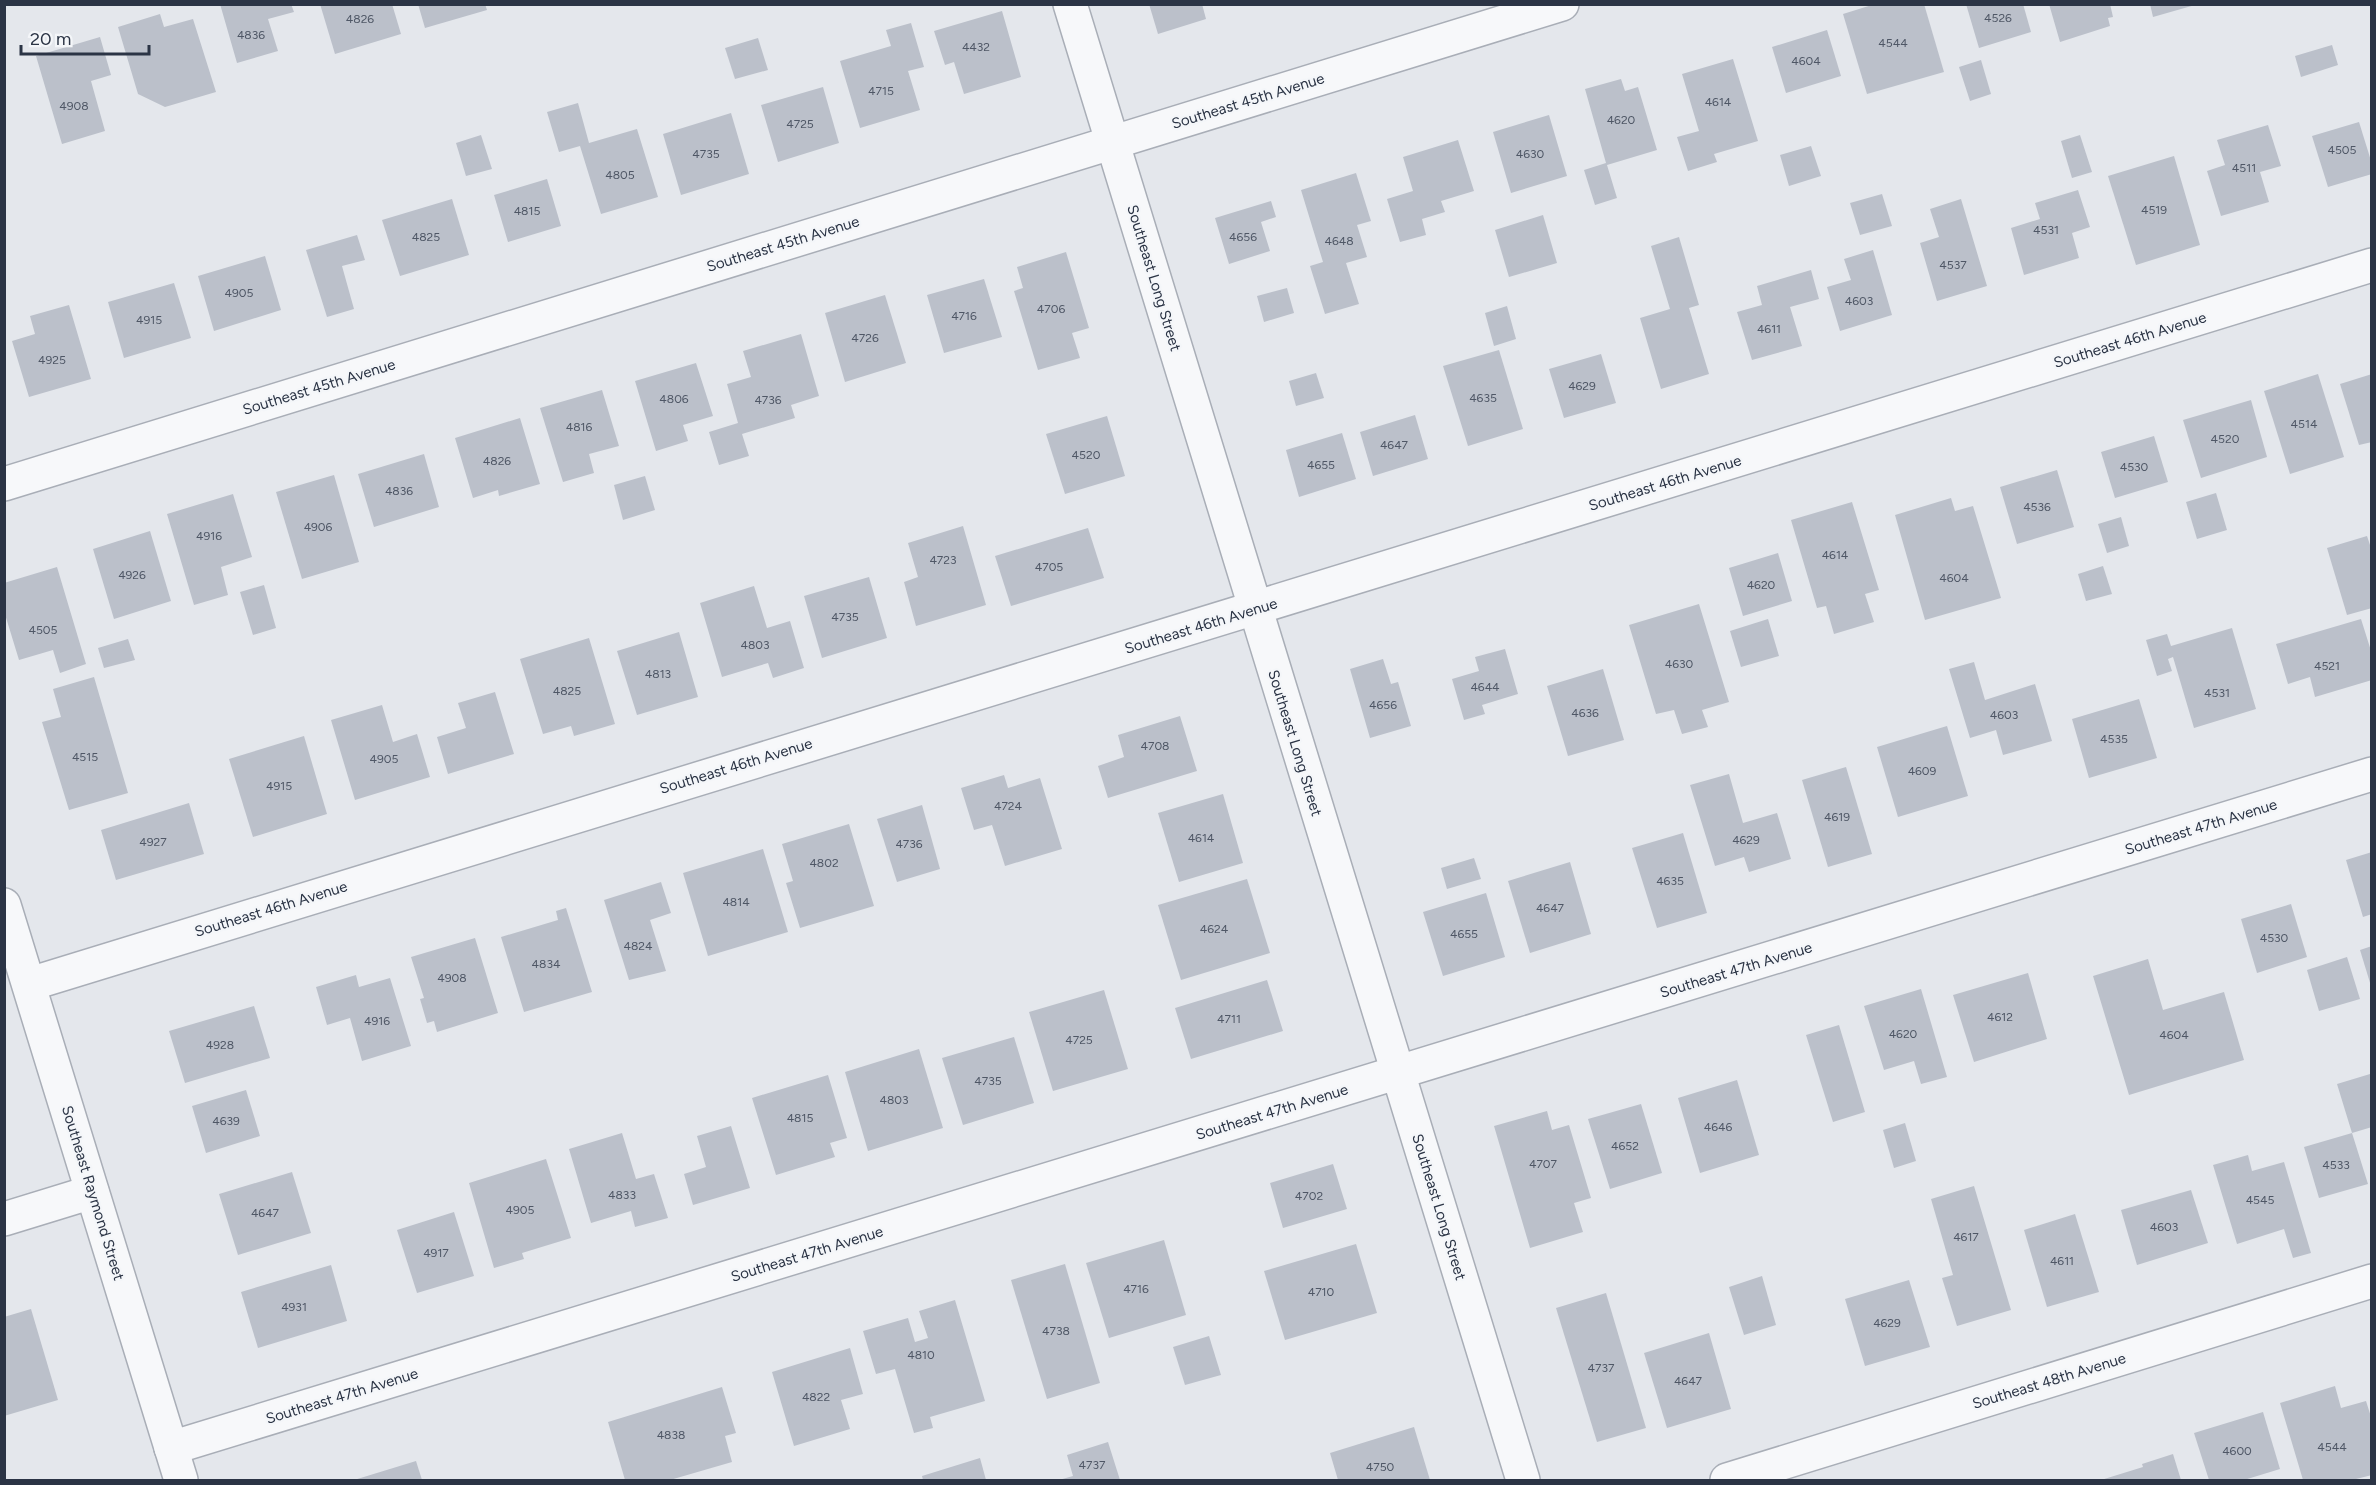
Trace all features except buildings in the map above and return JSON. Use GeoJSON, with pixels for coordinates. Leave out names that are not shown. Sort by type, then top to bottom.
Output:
{"type":"FeatureCollection","features":[{"type":"Feature","properties":{"kind":"street","name":"Southeast Long Street"},"geometry":{"type":"LineString","coordinates":[[1070,4],[1254,610],[1523,1480]]}},
{"type":"Feature","properties":{"kind":"street","name":"Southeast 45th Avenue"},"geometry":{"type":"LineString","coordinates":[[4,484],[1562,4]]}},
{"type":"Feature","properties":{"kind":"street","name":"Southeast 46th Avenue"},"geometry":{"type":"LineString","coordinates":[[30,984],[645,793],[1254,610],[2372,265]]}},
{"type":"Feature","properties":{"kind":"street","name":"Southeast 47th Avenue"},"geometry":{"type":"LineString","coordinates":[[171,1448],[2372,774]]}},
{"type":"Feature","properties":{"kind":"street","name":"Southeast Raymond Street"},"geometry":{"type":"LineString","coordinates":[[4,905],[181,1480]]}},
{"type":"Feature","properties":{"kind":"street"},"geometry":{"type":"LineString","coordinates":[[4,1219],[92,1192]]}},
{"type":"Feature","properties":{"kind":"street","name":"Southeast 48th Avenue"},"geometry":{"type":"LineString","coordinates":[[1727,1480],[2372,1281]]}}]}
